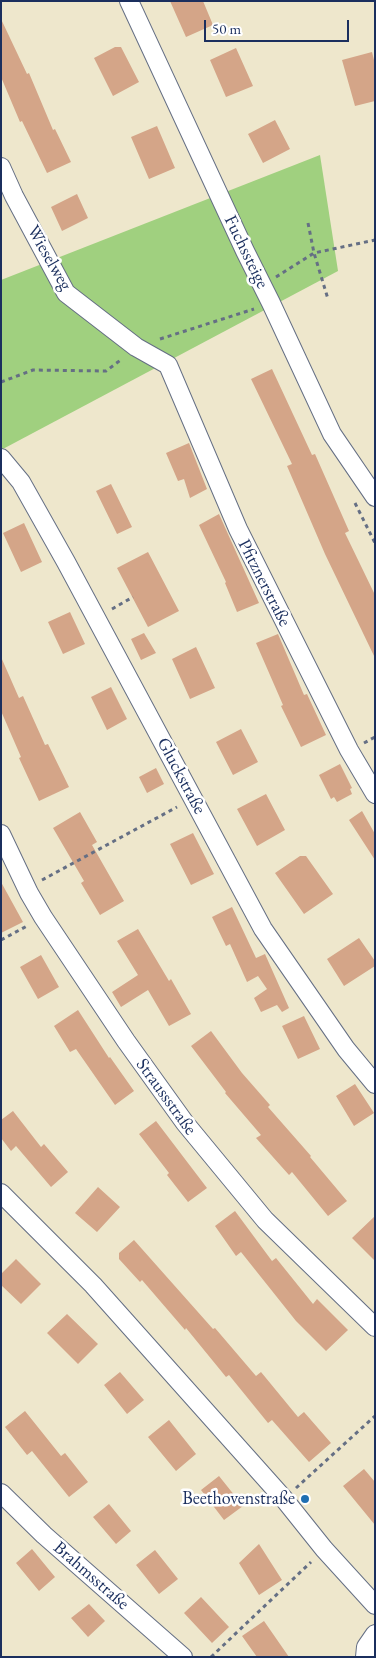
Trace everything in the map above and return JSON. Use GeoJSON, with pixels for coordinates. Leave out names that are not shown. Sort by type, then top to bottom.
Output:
{"type":"FeatureCollection","features":[{"type":"Feature","properties":{"kind":"street","name":"Fuchssteige"},"geometry":{"type":"LineString","coordinates":[[129,1],[332,434],[375,496]]}},
{"type":"Feature","properties":{"kind":"street","name":"Wieselweg"},"geometry":{"type":"LineString","coordinates":[[1,167],[14,196],[66,293],[136,347],[168,365]]}},
{"type":"Feature","properties":{"kind":"street","name":"Pfitznerstraße"},"geometry":{"type":"LineString","coordinates":[[168,365],[238,529],[349,750],[375,794]]}},
{"type":"Feature","properties":{"kind":"street","name":"Gluckstraße"},"geometry":{"type":"LineString","coordinates":[[1,458],[21,482],[96,617],[263,929],[346,1049],[375,1084]]}},
{"type":"Feature","properties":{"kind":"street","name":"Straussstraße"},"geometry":{"type":"LineString","coordinates":[[1,834],[29,893],[43,917],[126,1041],[185,1123],[265,1220],[375,1326]]}},
{"type":"Feature","properties":{"kind":"street"},"geometry":{"type":"LineString","coordinates":[[1,1193],[93,1285],[284,1499],[324,1549],[375,1604]]}},
{"type":"Feature","properties":{"kind":"street","name":"Brahmsstraße"},"geometry":{"type":"LineString","coordinates":[[1,1493],[44,1535],[183,1657]]}},
{"type":"Feature","properties":{"kind":"street"},"geometry":{"type":"LineString","coordinates":[[365,1657],[366,1647],[375,1634]]}},
{"type":"Feature","properties":{"kind":"path"},"geometry":{"type":"LineString","coordinates":[[308,223],[314,254],[328,299]]}},
{"type":"Feature","properties":{"kind":"path"},"geometry":{"type":"LineString","coordinates":[[262,286],[314,254],[375,240]]}},
{"type":"Feature","properties":{"kind":"path"},"geometry":{"type":"LineString","coordinates":[[96,617],[133,598]]}},
{"type":"Feature","properties":{"kind":"path"},"geometry":{"type":"LineString","coordinates":[[45,878],[193,798]]}},
{"type":"Feature","properties":{"kind":"path"},"geometry":{"type":"LineString","coordinates":[[1,940],[30,924]]}},
{"type":"Feature","properties":{"kind":"path"},"geometry":{"type":"LineString","coordinates":[[304,1480],[375,1416]]}},
{"type":"Feature","properties":{"kind":"path"},"geometry":{"type":"LineString","coordinates":[[211,1657],[324,1549]]}},
{"type":"Feature","properties":{"kind":"green space"},"geometry":{"type":"Polygon","coordinates":[[[320,155],[338,271],[1,450],[1,280],[320,155]]]}},
{"type":"Feature","properties":{"kind":"building"},"geometry":{"type":"Polygon","coordinates":[[[170,1],[203,1],[213,25],[186,37],[170,1]]]}},
{"type":"Feature","properties":{"kind":"building"},"geometry":{"type":"Polygon","coordinates":[[[1,19],[27,74],[29,73],[53,130],[55,129],[71,162],[47,173],[22,121],[20,122],[1,77],[1,19]]]}},
{"type":"Feature","properties":{"kind":"building"},"geometry":{"type":"Polygon","coordinates":[[[115,47],[121,47],[139,82],[113,96],[94,58],[115,47]]]}},
{"type":"Feature","properties":{"kind":"building"},"geometry":{"type":"Polygon","coordinates":[[[236,48],[253,86],[226,97],[210,60],[236,48]]]}},
{"type":"Feature","properties":{"kind":"building"},"geometry":{"type":"Polygon","coordinates":[[[372,52],[375,64],[375,101],[355,106],[342,60],[372,52]]]}},
{"type":"Feature","properties":{"kind":"building"},"geometry":{"type":"Polygon","coordinates":[[[275,120],[290,149],[263,163],[248,134],[275,120]]]}},
{"type":"Feature","properties":{"kind":"building"},"geometry":{"type":"Polygon","coordinates":[[[157,126],[175,168],[149,179],[131,137],[157,126]]]}},
{"type":"Feature","properties":{"kind":"building"},"geometry":{"type":"Polygon","coordinates":[[[77,194],[88,218],[62,231],[51,207],[77,194]]]}},
{"type":"Feature","properties":{"kind":"building"},"geometry":{"type":"Polygon","coordinates":[[[272,369],[312,455],[315,454],[349,531],[345,533],[375,595],[375,658],[325,554],[287,466],[292,464],[251,379],[272,369]]]}},
{"type":"Feature","properties":{"kind":"building"},"geometry":{"type":"Polygon","coordinates":[[[189,443],[207,489],[190,498],[184,479],[178,481],[166,453],[189,443]]]}},
{"type":"Feature","properties":{"kind":"building"},"geometry":{"type":"Polygon","coordinates":[[[111,484],[132,527],[117,534],[96,491],[111,484]]]}},
{"type":"Feature","properties":{"kind":"building"},"geometry":{"type":"Polygon","coordinates":[[[219,514],[259,603],[237,612],[226,582],[199,525],[219,514]]]}},
{"type":"Feature","properties":{"kind":"building"},"geometry":{"type":"Polygon","coordinates":[[[24,523],[42,562],[21,572],[3,533],[24,523]]]}},
{"type":"Feature","properties":{"kind":"building"},"geometry":{"type":"Polygon","coordinates":[[[148,552],[179,611],[148,627],[117,568],[148,552]]]}},
{"type":"Feature","properties":{"kind":"building"},"geometry":{"type":"Polygon","coordinates":[[[70,612],[85,644],[63,654],[48,622],[70,612]]]}},
{"type":"Feature","properties":{"kind":"building"},"geometry":{"type":"Polygon","coordinates":[[[144,633],[156,653],[141,660],[131,639],[144,633]]]}},
{"type":"Feature","properties":{"kind":"building"},"geometry":{"type":"Polygon","coordinates":[[[278,634],[304,695],[307,694],[326,735],[301,747],[281,706],[283,705],[256,643],[278,634]]]}},
{"type":"Feature","properties":{"kind":"building"},"geometry":{"type":"Polygon","coordinates":[[[196,647],[215,688],[190,699],[172,659],[196,647]]]}},
{"type":"Feature","properties":{"kind":"building"},"geometry":{"type":"Polygon","coordinates":[[[1,657],[19,698],[23,696],[45,745],[48,744],[69,787],[39,801],[19,758],[21,757],[1,711],[1,657]]]}},
{"type":"Feature","properties":{"kind":"building"},"geometry":{"type":"Polygon","coordinates":[[[111,687],[127,719],[107,730],[91,697],[111,687]]]}},
{"type":"Feature","properties":{"kind":"building"},"geometry":{"type":"Polygon","coordinates":[[[241,729],[258,762],[233,775],[216,742],[241,729]]]}},
{"type":"Feature","properties":{"kind":"building"},"geometry":{"type":"Polygon","coordinates":[[[340,764],[352,788],[350,789],[352,794],[337,802],[334,797],[331,799],[319,775],[340,764]]]}},
{"type":"Feature","properties":{"kind":"building"},"geometry":{"type":"Polygon","coordinates":[[[156,768],[164,784],[147,793],[139,777],[156,768]]]}},
{"type":"Feature","properties":{"kind":"building"},"geometry":{"type":"Polygon","coordinates":[[[266,794],[285,830],[257,846],[237,809],[266,794]]]}},
{"type":"Feature","properties":{"kind":"building"},"geometry":{"type":"Polygon","coordinates":[[[362,811],[375,834],[375,860],[349,820],[362,811]]]}},
{"type":"Feature","properties":{"kind":"building"},"geometry":{"type":"Polygon","coordinates":[[[80,812],[97,842],[92,845],[124,901],[100,915],[81,883],[84,881],[53,828],[80,812]]]}},
{"type":"Feature","properties":{"kind":"building"},"geometry":{"type":"Polygon","coordinates":[[[193,833],[214,874],[191,885],[170,844],[193,833]]]}},
{"type":"Feature","properties":{"kind":"building"},"geometry":{"type":"Polygon","coordinates":[[[300,856],[306,856],[333,894],[304,914],[275,873],[300,856]]]}},
{"type":"Feature","properties":{"kind":"building"},"geometry":{"type":"Polygon","coordinates":[[[1,882],[23,922],[1,933],[1,882]]]}},
{"type":"Feature","properties":{"kind":"building"},"geometry":{"type":"Polygon","coordinates":[[[232,907],[256,958],[265,954],[289,1008],[282,1012],[277,1005],[261,1012],[254,998],[267,989],[258,976],[247,982],[230,944],[226,946],[212,917],[232,907]]]}},
{"type":"Feature","properties":{"kind":"building"},"geometry":{"type":"Polygon","coordinates":[[[138,929],[169,981],[171,979],[191,1014],[169,1026],[148,990],[121,1007],[112,992],[138,975],[117,941],[138,929]]]}},
{"type":"Feature","properties":{"kind":"building"},"geometry":{"type":"Polygon","coordinates":[[[359,938],[375,961],[375,966],[344,986],[327,959],[359,938]]]}},
{"type":"Feature","properties":{"kind":"building"},"geometry":{"type":"Polygon","coordinates":[[[41,955],[59,987],[38,999],[20,967],[41,955]]]}},
{"type":"Feature","properties":{"kind":"building"},"geometry":{"type":"Polygon","coordinates":[[[78,1010],[109,1058],[134,1091],[115,1105],[76,1049],[70,1052],[54,1026],[78,1010]]]}},
{"type":"Feature","properties":{"kind":"building"},"geometry":{"type":"Polygon","coordinates":[[[304,1016],[320,1049],[298,1059],[282,1026],[304,1016]]]}},
{"type":"Feature","properties":{"kind":"building"},"geometry":{"type":"Polygon","coordinates":[[[211,1031],[242,1073],[270,1105],[268,1107],[347,1201],[328,1216],[292,1172],[289,1175],[256,1138],[261,1135],[225,1093],[191,1046],[211,1031]]]}},
{"type":"Feature","properties":{"kind":"building"},"geometry":{"type":"Polygon","coordinates":[[[355,1084],[374,1113],[354,1126],[336,1096],[355,1084]]]}},
{"type":"Feature","properties":{"kind":"building"},"geometry":{"type":"Polygon","coordinates":[[[13,1111],[41,1147],[44,1144],[68,1172],[51,1187],[16,1146],[11,1151],[1,1138],[1,1120],[13,1111]]]}},
{"type":"Feature","properties":{"kind":"building"},"geometry":{"type":"Polygon","coordinates":[[[156,1121],[207,1188],[188,1202],[167,1175],[169,1173],[139,1134],[156,1121]]]}},
{"type":"Feature","properties":{"kind":"building"},"geometry":{"type":"Polygon","coordinates":[[[98,1187],[120,1207],[97,1232],[75,1213],[98,1187]]]}},
{"type":"Feature","properties":{"kind":"building"},"geometry":{"type":"Polygon","coordinates":[[[235,1211],[272,1261],[276,1258],[313,1304],[317,1299],[348,1330],[326,1351],[296,1321],[241,1252],[236,1256],[215,1226],[235,1211]]]}},
{"type":"Feature","properties":{"kind":"building"},"geometry":{"type":"Polygon","coordinates":[[[375,1216],[375,1261],[352,1238],[375,1216]]]}},
{"type":"Feature","properties":{"kind":"building"},"geometry":{"type":"Polygon","coordinates":[[[134,1240],[213,1329],[215,1328],[256,1376],[261,1372],[298,1417],[304,1412],[331,1443],[309,1462],[272,1420],[268,1423],[229,1375],[226,1377],[186,1328],[185,1330],[142,1280],[140,1282],[119,1259],[119,1253],[134,1240]]]}},
{"type":"Feature","properties":{"kind":"building"},"geometry":{"type":"Polygon","coordinates":[[[16,1259],[41,1284],[21,1304],[1,1285],[1,1274],[16,1259]]]}},
{"type":"Feature","properties":{"kind":"building"},"geometry":{"type":"Polygon","coordinates":[[[67,1314],[98,1344],[78,1364],[47,1333],[67,1314]]]}},
{"type":"Feature","properties":{"kind":"building"},"geometry":{"type":"Polygon","coordinates":[[[120,1372],[144,1400],[127,1414],[104,1385],[120,1372]]]}},
{"type":"Feature","properties":{"kind":"building"},"geometry":{"type":"Polygon","coordinates":[[[25,1411],[61,1456],[65,1453],[88,1482],[69,1497],[32,1451],[27,1455],[5,1427],[25,1411]]]}},
{"type":"Feature","properties":{"kind":"building"},"geometry":{"type":"Polygon","coordinates":[[[169,1420],[196,1454],[176,1471],[148,1437],[169,1420]]]}},
{"type":"Feature","properties":{"kind":"building"},"geometry":{"type":"Polygon","coordinates":[[[364,1469],[375,1482],[375,1525],[343,1486],[364,1469]]]}},
{"type":"Feature","properties":{"kind":"building"},"geometry":{"type":"Polygon","coordinates":[[[219,1476],[243,1506],[224,1520],[201,1490],[219,1476]]]}},
{"type":"Feature","properties":{"kind":"building"},"geometry":{"type":"Polygon","coordinates":[[[109,1504],[131,1531],[116,1544],[93,1517],[109,1504]]]}},
{"type":"Feature","properties":{"kind":"building"},"geometry":{"type":"Polygon","coordinates":[[[259,1544],[282,1580],[259,1595],[239,1563],[259,1544]]]}},
{"type":"Feature","properties":{"kind":"building"},"geometry":{"type":"Polygon","coordinates":[[[32,1549],[55,1577],[39,1591],[16,1563],[32,1549]]]}},
{"type":"Feature","properties":{"kind":"building"},"geometry":{"type":"Polygon","coordinates":[[[155,1550],[178,1579],[159,1594],[136,1565],[155,1550]]]}},
{"type":"Feature","properties":{"kind":"building"},"geometry":{"type":"Polygon","coordinates":[[[201,1597],[229,1627],[212,1643],[184,1613],[201,1597]]]}},
{"type":"Feature","properties":{"kind":"building"},"geometry":{"type":"Polygon","coordinates":[[[89,1604],[105,1621],[88,1637],[71,1618],[89,1604]]]}},
{"type":"Feature","properties":{"kind":"building"},"geometry":{"type":"Polygon","coordinates":[[[264,1621],[289,1657],[257,1657],[242,1636],[264,1621]]]}},
{"type":"Feature","properties":{"kind":"place","name":"Beethovenstraße"},"geometry":{"type":"Point","coordinates":[305,1499]}}]}
